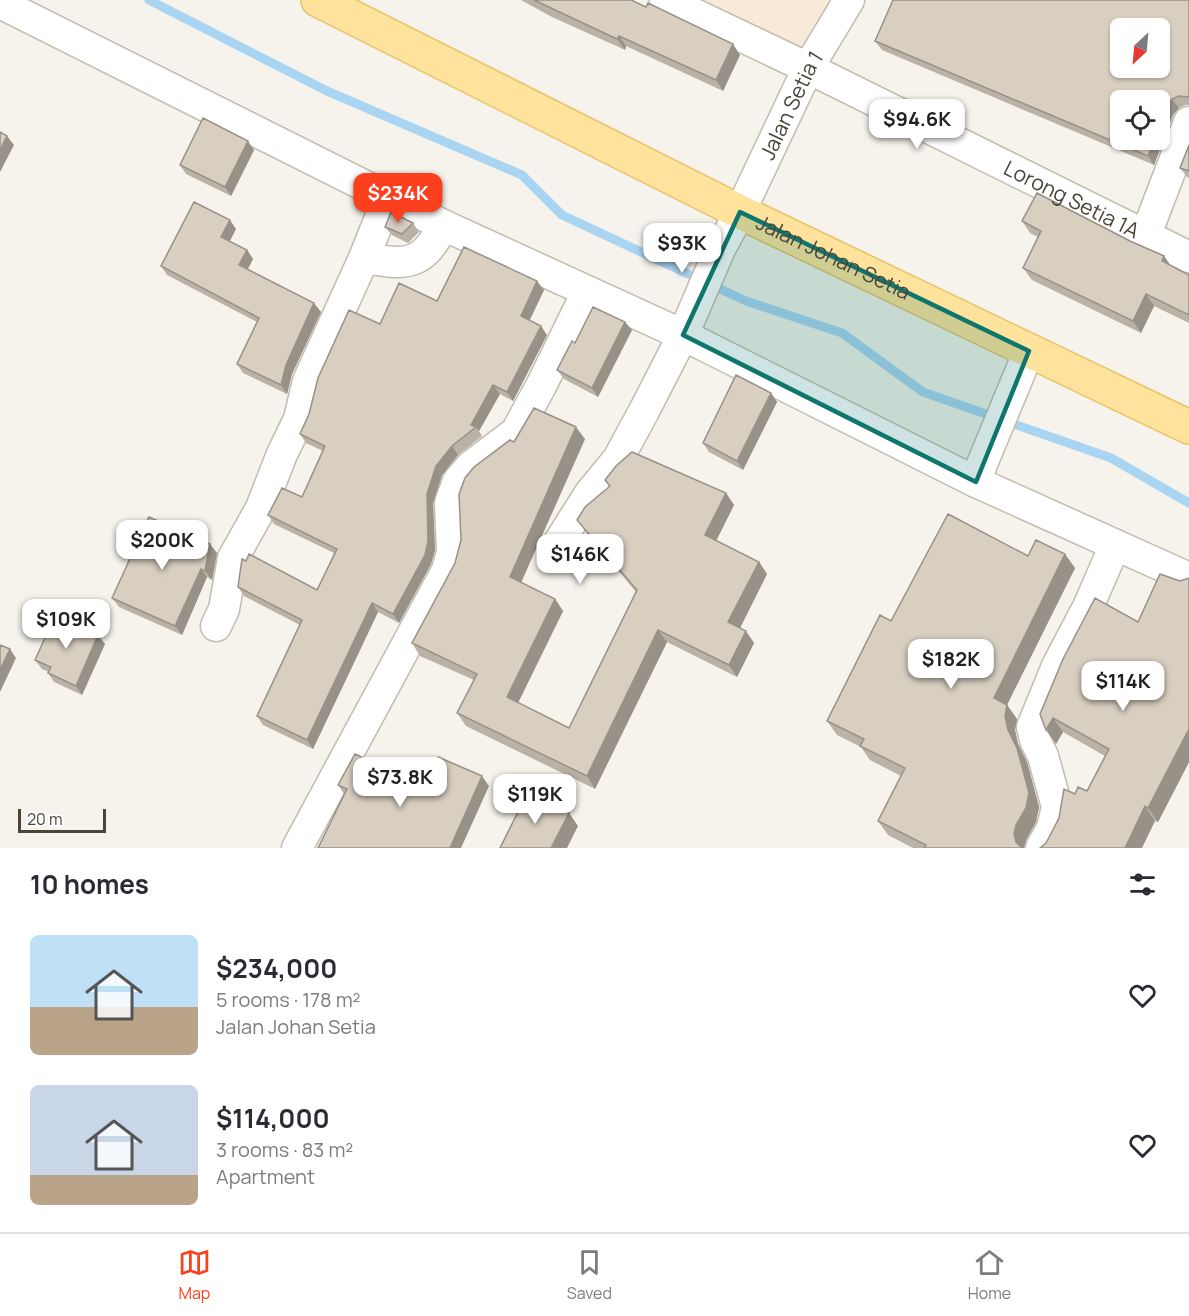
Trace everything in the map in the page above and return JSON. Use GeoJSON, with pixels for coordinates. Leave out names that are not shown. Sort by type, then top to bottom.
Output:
{"type":"FeatureCollection","features":[{"type":"Feature","properties":{"kind":"main road","name":"Jalan Johan Setia"},"geometry":{"type":"LineString","coordinates":[[318,0],[740,212],[1189,428]]}},
{"type":"Feature","properties":{"kind":"street","name":"Lorong Setia 1A"},"geometry":{"type":"LineString","coordinates":[[664,0],[808,68],[1189,257]]}},
{"type":"Feature","properties":{"kind":"street","name":"Jalan Setia 1"},"geometry":{"type":"LineString","coordinates":[[559,542],[590,493],[618,459],[685,327],[720,249],[740,212],[808,68],[849,0]]}},
{"type":"Feature","properties":{"kind":"street"},"geometry":{"type":"LineString","coordinates":[[0,3],[443,225],[587,292],[685,327],[979,473],[1115,545],[1189,578]]}},
{"type":"Feature","properties":{"kind":"street"},"geometry":{"type":"LineString","coordinates":[[1145,237],[1189,122]]}},
{"type":"Feature","properties":{"kind":"street"},"geometry":{"type":"LineString","coordinates":[[216,626],[224,609],[233,558],[261,508],[282,453],[299,419],[308,381],[364,258],[388,198]]}},
{"type":"Feature","properties":{"kind":"street"},"geometry":{"type":"LineString","coordinates":[[364,258],[392,263],[416,260],[433,245],[443,225]]}},
{"type":"Feature","properties":{"kind":"street"},"geometry":{"type":"LineString","coordinates":[[297,848],[447,570],[452,552],[450,503],[458,481],[471,466],[516,432],[587,292]]}},
{"type":"Feature","properties":{"kind":"street"},"geometry":{"type":"LineString","coordinates":[[979,473],[1029,351]]}},
{"type":"Feature","properties":{"kind":"street"},"geometry":{"type":"LineString","coordinates":[[1041,848],[1052,828],[1057,807],[1043,756],[1035,740],[1032,727],[1057,666],[1088,607],[1115,545]]}},
{"type":"Feature","properties":{"kind":"highlighted area"},"geometry":{"type":"Polygon","coordinates":[[[740,212],[1029,351],[976,482],[683,335],[740,212]]]}},
{"type":"Feature","properties":{"kind":"shaded area"},"geometry":{"type":"Polygon","coordinates":[[[691,0],[835,0],[803,53],[691,0]]]}},
{"type":"Feature","properties":{"kind":"building"},"geometry":{"type":"Polygon","coordinates":[[[534,0],[631,0],[646,7],[648,3],[733,44],[716,80],[619,36],[617,39],[534,0]]]}},
{"type":"Feature","properties":{"kind":"building"},"geometry":{"type":"Polygon","coordinates":[[[893,0],[1189,0],[1189,97],[1179,96],[1170,102],[1170,90],[1110,90],[1110,140],[875,41],[893,0]]]}},
{"type":"Feature","properties":{"kind":"building"},"geometry":{"type":"Polygon","coordinates":[[[203,118],[248,141],[225,187],[180,165],[203,118]]]}},
{"type":"Feature","properties":{"kind":"building"},"geometry":{"type":"Polygon","coordinates":[[[0,132],[7,136],[0,150],[0,132]]]}},
{"type":"Feature","properties":{"kind":"building"},"geometry":{"type":"Polygon","coordinates":[[[1189,145],[1189,171],[1180,168],[1189,145]]]}},
{"type":"Feature","properties":{"kind":"building"},"geometry":{"type":"Polygon","coordinates":[[[1134,150],[1150,150],[1148,156],[1134,150]]]}},
{"type":"Feature","properties":{"kind":"building"},"geometry":{"type":"Polygon","coordinates":[[[1037,193],[1164,256],[1162,261],[1189,275],[1189,315],[1146,294],[1133,321],[1023,268],[1041,231],[1022,221],[1037,193]]]}},
{"type":"Feature","properties":{"kind":"building"},"geometry":{"type":"Polygon","coordinates":[[[194,202],[230,220],[221,237],[247,250],[239,265],[314,303],[286,365],[281,385],[237,364],[259,318],[161,266],[194,202]]]}},
{"type":"Feature","properties":{"kind":"building"},"geometry":{"type":"Polygon","coordinates":[[[391,212],[413,223],[402,234],[385,227],[391,212]]]}},
{"type":"Feature","properties":{"kind":"building"},"geometry":{"type":"Polygon","coordinates":[[[464,247],[537,281],[521,316],[541,326],[507,392],[493,385],[471,425],[476,427],[452,446],[436,466],[427,494],[428,541],[425,555],[393,614],[372,603],[307,740],[257,716],[302,620],[238,587],[242,559],[246,561],[249,554],[317,590],[337,549],[268,515],[282,488],[302,497],[325,446],[300,434],[309,414],[318,378],[349,310],[380,324],[399,283],[437,301],[464,247]]]}},
{"type":"Feature","properties":{"kind":"building"},"geometry":{"type":"Polygon","coordinates":[[[593,307],[625,322],[592,388],[557,370],[572,341],[575,343],[593,307]]]}},
{"type":"Feature","properties":{"kind":"building"},"geometry":{"type":"Polygon","coordinates":[[[736,375],[771,393],[737,461],[703,443],[736,375]]]}},
{"type":"Feature","properties":{"kind":"building"},"geometry":{"type":"Polygon","coordinates":[[[534,408],[576,427],[510,577],[555,599],[507,697],[569,728],[637,590],[577,520],[585,507],[610,486],[605,480],[632,452],[726,493],[705,535],[759,562],[728,622],[746,631],[729,665],[658,630],[587,776],[457,713],[477,674],[412,643],[455,563],[461,540],[459,494],[465,478],[474,467],[510,440],[514,442],[534,408]]]}},
{"type":"Feature","properties":{"kind":"building"},"geometry":{"type":"Polygon","coordinates":[[[948,514],[1028,556],[1036,540],[1065,554],[994,698],[1007,705],[1005,716],[1008,730],[1017,748],[1029,793],[1026,808],[1016,825],[1014,834],[1016,842],[1022,848],[924,848],[926,845],[878,821],[905,768],[860,746],[864,739],[827,721],[880,615],[891,621],[948,514]]]}},
{"type":"Feature","properties":{"kind":"building"},"geometry":{"type":"Polygon","coordinates":[[[149,517],[210,544],[205,571],[201,569],[175,626],[112,598],[149,517]]]}},
{"type":"Feature","properties":{"kind":"building"},"geometry":{"type":"Polygon","coordinates":[[[1160,574],[1180,581],[1189,578],[1189,729],[1148,808],[1145,806],[1125,848],[1040,848],[1046,843],[1059,818],[1064,789],[1075,794],[1078,787],[1087,791],[1109,749],[1053,718],[1046,730],[1040,714],[1063,659],[1095,598],[1138,622],[1160,574]]]}},
{"type":"Feature","properties":{"kind":"building"},"geometry":{"type":"Polygon","coordinates":[[[55,616],[98,635],[76,686],[48,673],[51,667],[35,660],[55,616]]]}},
{"type":"Feature","properties":{"kind":"building"},"geometry":{"type":"Polygon","coordinates":[[[0,645],[10,649],[0,670],[0,645]]]}},
{"type":"Feature","properties":{"kind":"building"},"geometry":{"type":"Polygon","coordinates":[[[355,754],[425,787],[438,757],[482,776],[450,848],[318,848],[347,789],[338,785],[355,754]]]}},
{"type":"Feature","properties":{"kind":"building"},"geometry":{"type":"Polygon","coordinates":[[[527,794],[569,813],[551,848],[500,848],[527,794]]]}},
{"type":"Feature","properties":{"kind":"waterway"},"geometry":{"type":"LineString","coordinates":[[149,0],[327,91],[522,175],[562,215],[746,301],[842,333],[923,392],[1111,458],[1189,503]]}}]}
